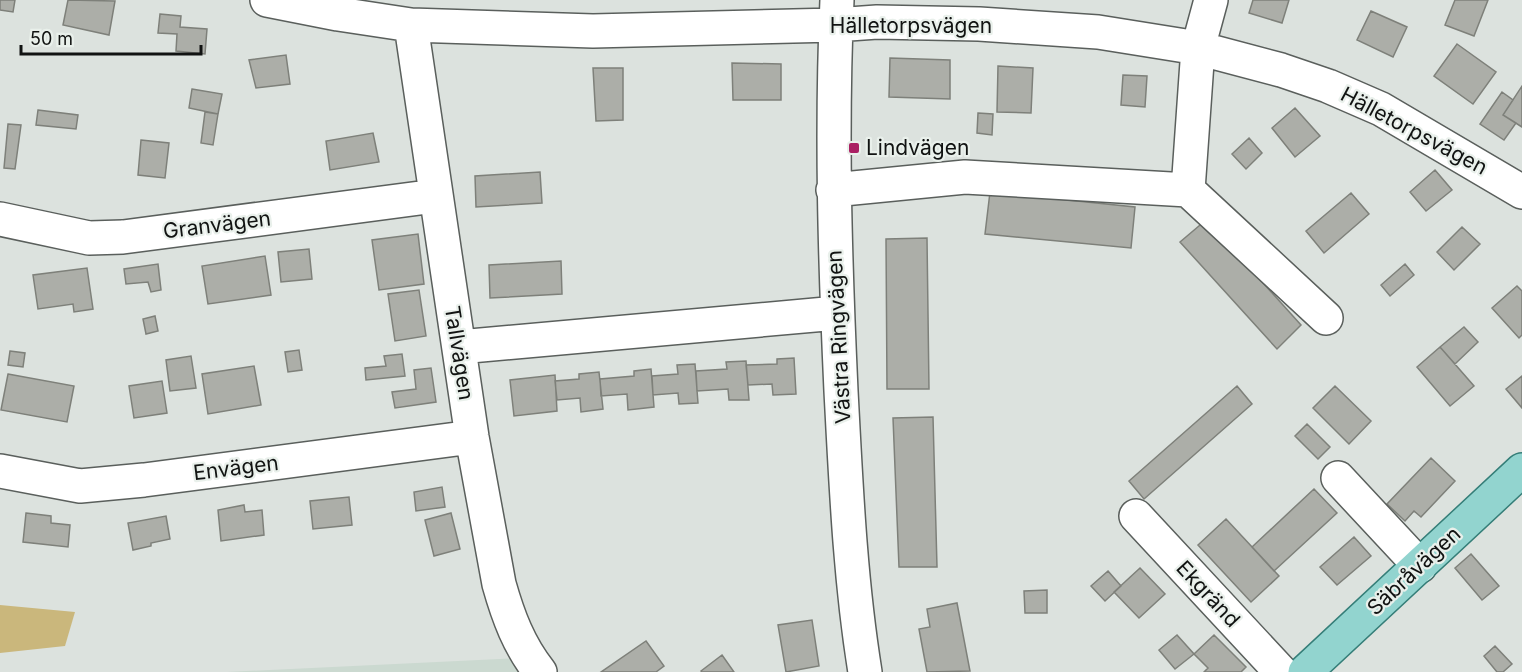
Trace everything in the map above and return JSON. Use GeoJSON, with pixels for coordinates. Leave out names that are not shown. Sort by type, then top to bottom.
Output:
{"type":"FeatureCollection","features":[{"type":"Feature","properties":{"kind":"main road","name":"Säbråvägen"},"geometry":{"type":"LineString","coordinates":[[1305,672],[1518,480]]}},
{"type":"Feature","properties":{"kind":"street","name":"Hälletorpsvägen"},"geometry":{"type":"LineString","coordinates":[[267,0],[411,25],[593,31],[836,13],[877,22],[979,24],[1098,32],[1198,48],[1281,70],[1328,86],[1381,109],[1522,192]]}},
{"type":"Feature","properties":{"kind":"street"},"geometry":{"type":"LineString","coordinates":[[1188,190],[1198,48],[1211,0]]}},
{"type":"Feature","properties":{"kind":"street","name":"Västra Ringvägen"},"geometry":{"type":"LineString","coordinates":[[836,13],[833,190],[837,314],[846,482],[857,620],[865,672]]}},
{"type":"Feature","properties":{"kind":"street","name":"Tallvägen"},"geometry":{"type":"LineString","coordinates":[[411,25],[472,437],[499,584],[517,636],[540,672]]}},
{"type":"Feature","properties":{"kind":"street"},"geometry":{"type":"LineString","coordinates":[[833,190],[965,177],[1188,190],[1326,318]]}},
{"type":"Feature","properties":{"kind":"street","name":"Granvägen"},"geometry":{"type":"LineString","coordinates":[[0,219],[89,238],[123,237],[435,196]]}},
{"type":"Feature","properties":{"kind":"street"},"geometry":{"type":"LineString","coordinates":[[459,347],[837,314]]}},
{"type":"Feature","properties":{"kind":"street","name":"Envägen"},"geometry":{"type":"LineString","coordinates":[[0,471],[80,486],[144,480],[472,437]]}},
{"type":"Feature","properties":{"kind":"street"},"geometry":{"type":"LineString","coordinates":[[1338,478],[1420,566]]}},
{"type":"Feature","properties":{"kind":"street","name":"Ekgränd"},"geometry":{"type":"LineString","coordinates":[[1136,516],[1281,672]]}},
{"type":"Feature","properties":{"kind":"shaded area"},"geometry":{"type":"Polygon","coordinates":[[[0,605],[75,612],[65,646],[0,653],[0,605]]]}},
{"type":"Feature","properties":{"kind":"shaded area"},"geometry":{"type":"Polygon","coordinates":[[[520,658],[529,672],[227,672],[520,658]]]}},
{"type":"Feature","properties":{"kind":"building"},"geometry":{"type":"Polygon","coordinates":[[[0,0],[15,0],[13,12],[0,10],[0,0]]]}},
{"type":"Feature","properties":{"kind":"building"},"geometry":{"type":"Polygon","coordinates":[[[68,0],[115,1],[109,35],[63,25],[68,0]]]}},
{"type":"Feature","properties":{"kind":"building"},"geometry":{"type":"Polygon","coordinates":[[[1253,0],[1289,0],[1282,23],[1249,13],[1253,0]]]}},
{"type":"Feature","properties":{"kind":"building"},"geometry":{"type":"Polygon","coordinates":[[[1455,0],[1488,0],[1474,36],[1445,25],[1455,0]]]}},
{"type":"Feature","properties":{"kind":"building"},"geometry":{"type":"Polygon","coordinates":[[[1371,11],[1407,27],[1393,57],[1357,40],[1371,11]]]}},
{"type":"Feature","properties":{"kind":"building"},"geometry":{"type":"Polygon","coordinates":[[[160,14],[181,16],[180,27],[207,29],[205,54],[176,51],[177,34],[158,33],[160,14]]]}},
{"type":"Feature","properties":{"kind":"building"},"geometry":{"type":"Polygon","coordinates":[[[1457,44],[1496,72],[1473,104],[1434,76],[1457,44]]]}},
{"type":"Feature","properties":{"kind":"building"},"geometry":{"type":"Polygon","coordinates":[[[286,55],[290,84],[256,88],[249,60],[286,55]]]}},
{"type":"Feature","properties":{"kind":"building"},"geometry":{"type":"Polygon","coordinates":[[[890,58],[950,60],[950,99],[889,97],[890,58]]]}},
{"type":"Feature","properties":{"kind":"building"},"geometry":{"type":"Polygon","coordinates":[[[732,63],[781,64],[781,100],[733,100],[732,63]]]}},
{"type":"Feature","properties":{"kind":"building"},"geometry":{"type":"Polygon","coordinates":[[[998,66],[1033,68],[1031,113],[997,112],[998,66]]]}},
{"type":"Feature","properties":{"kind":"building"},"geometry":{"type":"Polygon","coordinates":[[[593,68],[623,68],[623,120],[596,121],[593,68]]]}},
{"type":"Feature","properties":{"kind":"building"},"geometry":{"type":"Polygon","coordinates":[[[1123,75],[1147,76],[1145,107],[1121,105],[1123,75]]]}},
{"type":"Feature","properties":{"kind":"building"},"geometry":{"type":"Polygon","coordinates":[[[1522,86],[1522,127],[1503,115],[1522,86]]]}},
{"type":"Feature","properties":{"kind":"building"},"geometry":{"type":"Polygon","coordinates":[[[192,89],[222,94],[218,114],[189,108],[192,89]]]}},
{"type":"Feature","properties":{"kind":"building"},"geometry":{"type":"Polygon","coordinates":[[[1502,92],[1513,100],[1503,115],[1516,123],[1504,140],[1480,124],[1502,92]]]}},
{"type":"Feature","properties":{"kind":"building"},"geometry":{"type":"Polygon","coordinates":[[[1295,108],[1320,136],[1295,157],[1272,128],[1295,108]]]}},
{"type":"Feature","properties":{"kind":"building"},"geometry":{"type":"Polygon","coordinates":[[[38,110],[78,115],[76,129],[36,125],[38,110]]]}},
{"type":"Feature","properties":{"kind":"building"},"geometry":{"type":"Polygon","coordinates":[[[205,112],[218,114],[213,145],[201,143],[205,112]]]}},
{"type":"Feature","properties":{"kind":"building"},"geometry":{"type":"Polygon","coordinates":[[[978,113],[993,114],[992,135],[977,133],[978,113]]]}},
{"type":"Feature","properties":{"kind":"building"},"geometry":{"type":"Polygon","coordinates":[[[8,124],[21,125],[15,169],[4,168],[8,124]]]}},
{"type":"Feature","properties":{"kind":"building"},"geometry":{"type":"Polygon","coordinates":[[[373,133],[379,162],[330,170],[326,141],[373,133]]]}},
{"type":"Feature","properties":{"kind":"building"},"geometry":{"type":"Polygon","coordinates":[[[1249,138],[1262,153],[1246,169],[1232,154],[1249,138]]]}},
{"type":"Feature","properties":{"kind":"building"},"geometry":{"type":"Polygon","coordinates":[[[141,140],[169,143],[165,178],[138,175],[141,140]]]}},
{"type":"Feature","properties":{"kind":"building"},"geometry":{"type":"Polygon","coordinates":[[[1435,170],[1452,190],[1426,211],[1410,192],[1435,170]]]}},
{"type":"Feature","properties":{"kind":"building"},"geometry":{"type":"Polygon","coordinates":[[[540,172],[542,203],[476,207],[475,176],[540,172]]]}},
{"type":"Feature","properties":{"kind":"building"},"geometry":{"type":"Polygon","coordinates":[[[990,192],[1135,207],[1131,248],[985,234],[990,192]]]}},
{"type":"Feature","properties":{"kind":"building"},"geometry":{"type":"Polygon","coordinates":[[[1351,193],[1369,214],[1324,253],[1306,231],[1351,193]]]}},
{"type":"Feature","properties":{"kind":"building"},"geometry":{"type":"Polygon","coordinates":[[[1206,220],[1301,325],[1277,349],[1180,242],[1206,220]]]}},
{"type":"Feature","properties":{"kind":"building"},"geometry":{"type":"Polygon","coordinates":[[[1462,227],[1480,244],[1454,270],[1437,252],[1462,227]]]}},
{"type":"Feature","properties":{"kind":"building"},"geometry":{"type":"Polygon","coordinates":[[[418,234],[424,284],[379,290],[372,240],[418,234]]]}},
{"type":"Feature","properties":{"kind":"building"},"geometry":{"type":"Polygon","coordinates":[[[927,238],[929,389],[887,389],[886,239],[927,238]]]}},
{"type":"Feature","properties":{"kind":"building"},"geometry":{"type":"Polygon","coordinates":[[[309,249],[312,279],[281,282],[278,252],[309,249]]]}},
{"type":"Feature","properties":{"kind":"building"},"geometry":{"type":"Polygon","coordinates":[[[265,256],[271,295],[208,304],[202,266],[265,256]]]}},
{"type":"Feature","properties":{"kind":"building"},"geometry":{"type":"Polygon","coordinates":[[[561,261],[562,294],[490,298],[489,265],[561,261]]]}},
{"type":"Feature","properties":{"kind":"building"},"geometry":{"type":"Polygon","coordinates":[[[158,264],[161,290],[151,292],[148,282],[126,284],[124,269],[158,264]]]}},
{"type":"Feature","properties":{"kind":"building"},"geometry":{"type":"Polygon","coordinates":[[[1405,264],[1414,275],[1390,296],[1381,285],[1405,264]]]}},
{"type":"Feature","properties":{"kind":"building"},"geometry":{"type":"Polygon","coordinates":[[[87,268],[93,309],[74,312],[73,304],[38,309],[33,275],[87,268]]]}},
{"type":"Feature","properties":{"kind":"building"},"geometry":{"type":"Polygon","coordinates":[[[1517,286],[1522,291],[1522,335],[1519,338],[1492,308],[1517,286]]]}},
{"type":"Feature","properties":{"kind":"building"},"geometry":{"type":"Polygon","coordinates":[[[419,290],[426,336],[395,341],[388,294],[419,290]]]}},
{"type":"Feature","properties":{"kind":"building"},"geometry":{"type":"Polygon","coordinates":[[[155,316],[158,331],[146,334],[143,319],[155,316]]]}},
{"type":"Feature","properties":{"kind":"building"},"geometry":{"type":"Polygon","coordinates":[[[1464,327],[1478,342],[1455,364],[1440,347],[1464,327]]]}},
{"type":"Feature","properties":{"kind":"building"},"geometry":{"type":"Polygon","coordinates":[[[1440,347],[1474,386],[1450,406],[1417,367],[1440,347]]]}},
{"type":"Feature","properties":{"kind":"building"},"geometry":{"type":"Polygon","coordinates":[[[299,350],[302,370],[288,372],[285,352],[299,350]]]}},
{"type":"Feature","properties":{"kind":"building"},"geometry":{"type":"Polygon","coordinates":[[[10,351],[25,353],[23,367],[8,365],[10,351]]]}},
{"type":"Feature","properties":{"kind":"building"},"geometry":{"type":"Polygon","coordinates":[[[402,354],[405,376],[366,380],[365,368],[386,366],[384,356],[402,354]]]}},
{"type":"Feature","properties":{"kind":"building"},"geometry":{"type":"Polygon","coordinates":[[[191,356],[196,388],[170,391],[166,360],[191,356]]]}},
{"type":"Feature","properties":{"kind":"building"},"geometry":{"type":"Polygon","coordinates":[[[794,358],[796,394],[773,395],[772,384],[748,385],[746,365],[777,364],[777,359],[794,358]]]}},
{"type":"Feature","properties":{"kind":"building"},"geometry":{"type":"Polygon","coordinates":[[[746,361],[749,400],[729,400],[728,389],[697,391],[696,371],[727,369],[726,362],[746,361]]]}},
{"type":"Feature","properties":{"kind":"building"},"geometry":{"type":"Polygon","coordinates":[[[695,364],[698,403],[679,404],[678,393],[653,395],[652,376],[678,374],[677,365],[695,364]]]}},
{"type":"Feature","properties":{"kind":"building"},"geometry":{"type":"Polygon","coordinates":[[[254,366],[261,405],[208,414],[202,374],[254,366]]]}},
{"type":"Feature","properties":{"kind":"building"},"geometry":{"type":"Polygon","coordinates":[[[431,368],[436,402],[395,408],[392,392],[416,389],[414,370],[431,368]]]}},
{"type":"Feature","properties":{"kind":"building"},"geometry":{"type":"Polygon","coordinates":[[[651,369],[654,407],[628,410],[627,394],[601,396],[600,379],[634,376],[634,371],[651,369]]]}},
{"type":"Feature","properties":{"kind":"building"},"geometry":{"type":"Polygon","coordinates":[[[599,372],[603,409],[581,412],[580,398],[557,400],[555,381],[579,379],[579,374],[599,372]]]}},
{"type":"Feature","properties":{"kind":"building"},"geometry":{"type":"Polygon","coordinates":[[[8,374],[74,386],[67,422],[1,410],[8,374]]]}},
{"type":"Feature","properties":{"kind":"building"},"geometry":{"type":"Polygon","coordinates":[[[555,375],[557,411],[514,416],[510,380],[555,375]]]}},
{"type":"Feature","properties":{"kind":"building"},"geometry":{"type":"Polygon","coordinates":[[[1522,376],[1522,408],[1506,389],[1522,376]]]}},
{"type":"Feature","properties":{"kind":"building"},"geometry":{"type":"Polygon","coordinates":[[[162,381],[167,413],[134,418],[129,386],[162,381]]]}},
{"type":"Feature","properties":{"kind":"building"},"geometry":{"type":"Polygon","coordinates":[[[1237,386],[1252,404],[1144,499],[1129,481],[1237,386]]]}},
{"type":"Feature","properties":{"kind":"building"},"geometry":{"type":"Polygon","coordinates":[[[1335,386],[1371,421],[1349,444],[1313,408],[1335,386]]]}},
{"type":"Feature","properties":{"kind":"building"},"geometry":{"type":"Polygon","coordinates":[[[933,417],[937,567],[899,567],[893,418],[933,417]]]}},
{"type":"Feature","properties":{"kind":"building"},"geometry":{"type":"Polygon","coordinates":[[[1307,424],[1330,447],[1318,459],[1295,436],[1307,424]]]}},
{"type":"Feature","properties":{"kind":"building"},"geometry":{"type":"Polygon","coordinates":[[[1431,458],[1455,481],[1421,517],[1414,511],[1405,521],[1387,504],[1431,458]]]}},
{"type":"Feature","properties":{"kind":"building"},"geometry":{"type":"Polygon","coordinates":[[[442,487],[445,507],[416,511],[414,492],[442,487]]]}},
{"type":"Feature","properties":{"kind":"building"},"geometry":{"type":"Polygon","coordinates":[[[1314,489],[1337,513],[1274,571],[1252,547],[1314,489]]]}},
{"type":"Feature","properties":{"kind":"building"},"geometry":{"type":"Polygon","coordinates":[[[349,497],[352,525],[313,529],[310,501],[349,497]]]}},
{"type":"Feature","properties":{"kind":"building"},"geometry":{"type":"Polygon","coordinates":[[[244,505],[245,512],[262,510],[264,535],[221,541],[218,510],[244,505]]]}},
{"type":"Feature","properties":{"kind":"building"},"geometry":{"type":"Polygon","coordinates":[[[26,513],[51,516],[51,523],[70,525],[68,547],[23,542],[26,513]]]}},
{"type":"Feature","properties":{"kind":"building"},"geometry":{"type":"Polygon","coordinates":[[[451,513],[460,549],[434,556],[425,520],[451,513]]]}},
{"type":"Feature","properties":{"kind":"building"},"geometry":{"type":"Polygon","coordinates":[[[166,516],[170,539],[133,550],[128,523],[166,516]]]}},
{"type":"Feature","properties":{"kind":"building"},"geometry":{"type":"Polygon","coordinates":[[[1226,519],[1279,576],[1251,602],[1198,545],[1226,519]]]}},
{"type":"Feature","properties":{"kind":"building"},"geometry":{"type":"Polygon","coordinates":[[[1354,537],[1371,556],[1337,585],[1320,567],[1354,537]]]}},
{"type":"Feature","properties":{"kind":"building"},"geometry":{"type":"Polygon","coordinates":[[[1471,554],[1499,586],[1482,600],[1455,568],[1471,554]]]}},
{"type":"Feature","properties":{"kind":"building"},"geometry":{"type":"Polygon","coordinates":[[[1140,568],[1165,594],[1139,618],[1114,592],[1140,568]]]}},
{"type":"Feature","properties":{"kind":"building"},"geometry":{"type":"Polygon","coordinates":[[[1108,571],[1121,586],[1105,601],[1091,586],[1108,571]]]}},
{"type":"Feature","properties":{"kind":"building"},"geometry":{"type":"Polygon","coordinates":[[[1047,590],[1047,613],[1025,613],[1024,591],[1047,590]]]}},
{"type":"Feature","properties":{"kind":"building"},"geometry":{"type":"Polygon","coordinates":[[[957,603],[970,671],[927,672],[919,629],[930,627],[927,609],[957,603]]]}},
{"type":"Feature","properties":{"kind":"building"},"geometry":{"type":"Polygon","coordinates":[[[812,620],[819,666],[786,672],[778,625],[812,620]]]}},
{"type":"Feature","properties":{"kind":"building"},"geometry":{"type":"Polygon","coordinates":[[[1177,635],[1194,654],[1175,669],[1159,650],[1177,635]]]}},
{"type":"Feature","properties":{"kind":"building"},"geometry":{"type":"Polygon","coordinates":[[[1214,635],[1246,667],[1241,672],[1204,672],[1208,668],[1194,654],[1214,635]]]}},
{"type":"Feature","properties":{"kind":"building"},"geometry":{"type":"Polygon","coordinates":[[[646,641],[664,666],[656,672],[601,672],[646,641]]]}},
{"type":"Feature","properties":{"kind":"building"},"geometry":{"type":"Polygon","coordinates":[[[1495,646],[1512,664],[1503,672],[1497,672],[1484,656],[1495,646]]]}},
{"type":"Feature","properties":{"kind":"building"},"geometry":{"type":"Polygon","coordinates":[[[722,655],[734,672],[701,671],[722,655]]]}},
{"type":"Feature","properties":{"kind":"place","name":"Lindvägen"},"geometry":{"type":"Point","coordinates":[854,148]}}]}
